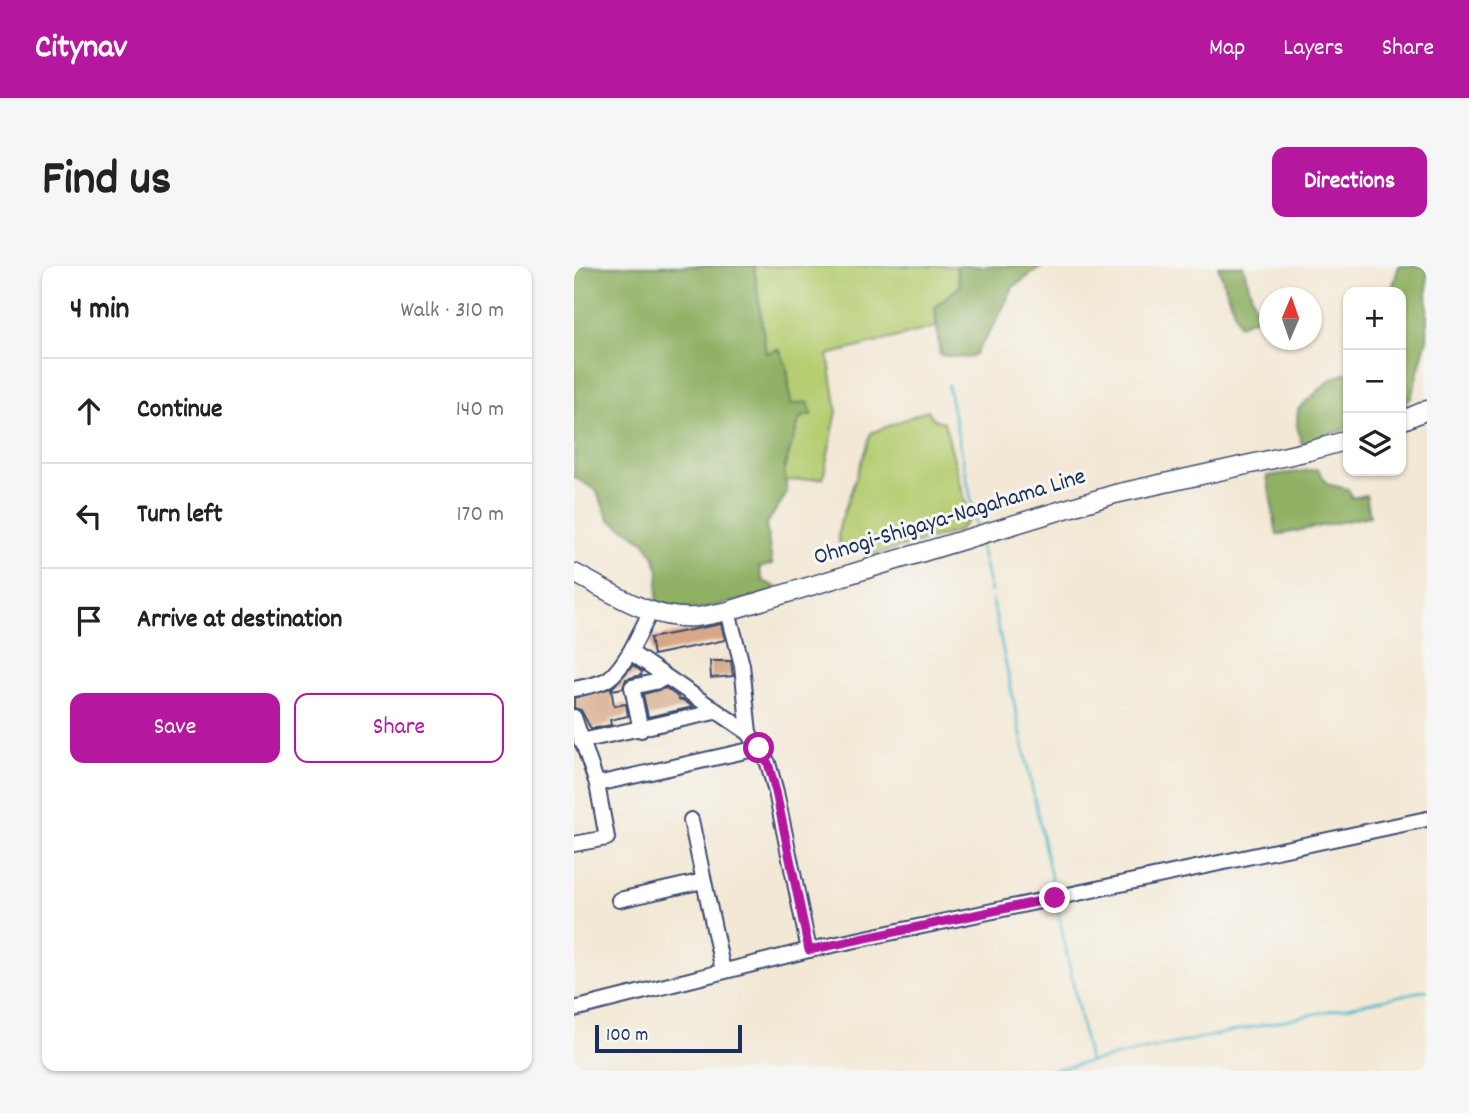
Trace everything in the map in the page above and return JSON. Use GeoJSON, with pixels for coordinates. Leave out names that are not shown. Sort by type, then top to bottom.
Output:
{"type":"FeatureCollection","features":[{"type":"Feature","properties":{"kind":"main road"},"geometry":{"type":"LineString","coordinates":[[1406,419],[1427,410]]}},
{"type":"Feature","properties":{"kind":"main road","name":"Ohnogi-Shigaya-Nagahama Line"},"geometry":{"type":"LineString","coordinates":[[574,573],[649,611],[694,617],[728,611],[1115,494],[1343,441]]}},
{"type":"Feature","properties":{"kind":"street"},"geometry":{"type":"LineString","coordinates":[[574,689],[601,683],[617,674],[648,619],[649,611]]}},
{"type":"Feature","properties":{"kind":"street"},"geometry":{"type":"LineString","coordinates":[[728,611],[742,665],[749,733]]}},
{"type":"Feature","properties":{"kind":"street"},"geometry":{"type":"LineString","coordinates":[[630,652],[749,733],[759,748],[768,763],[776,792],[809,950]]}},
{"type":"Feature","properties":{"kind":"street"},"geometry":{"type":"LineString","coordinates":[[641,730],[632,687],[666,677]]}},
{"type":"Feature","properties":{"kind":"street"},"geometry":{"type":"LineString","coordinates":[[581,741],[715,712]]}},
{"type":"Feature","properties":{"kind":"street"},"geometry":{"type":"LineString","coordinates":[[574,717],[597,784],[607,838],[574,844]]}},
{"type":"Feature","properties":{"kind":"street"},"geometry":{"type":"LineString","coordinates":[[597,784],[759,748]]}},
{"type":"Feature","properties":{"kind":"street"},"geometry":{"type":"LineString","coordinates":[[574,1009],[809,950],[1427,819]]}},
{"type":"Feature","properties":{"kind":"street"},"geometry":{"type":"LineString","coordinates":[[691,820],[723,971]]}},
{"type":"Feature","properties":{"kind":"street"},"geometry":{"type":"LineString","coordinates":[[619,900],[703,881]]}},
{"type":"Feature","properties":{"kind":"green space"},"geometry":{"type":"Polygon","coordinates":[[[574,266],[754,266],[766,353],[779,349],[787,367],[791,404],[808,402],[812,414],[800,418],[784,469],[787,493],[766,525],[772,564],[759,568],[763,581],[776,587],[773,593],[701,609],[656,607],[659,571],[654,556],[645,542],[609,519],[596,490],[574,477],[574,266]]]}},
{"type":"Feature","properties":{"kind":"green space"},"geometry":{"type":"Polygon","coordinates":[[[754,266],[956,266],[960,286],[935,307],[936,327],[828,355],[837,411],[823,478],[786,481],[784,469],[800,418],[812,414],[791,405],[787,367],[779,349],[766,354],[754,266]]]}},
{"type":"Feature","properties":{"kind":"green space"},"geometry":{"type":"Polygon","coordinates":[[[956,266],[1043,266],[1013,287],[995,324],[975,354],[967,358],[940,355],[935,307],[960,286],[956,266]]]}},
{"type":"Feature","properties":{"kind":"green space"},"geometry":{"type":"Polygon","coordinates":[[[1218,266],[1243,266],[1258,317],[1239,325],[1218,266]]]}},
{"type":"Feature","properties":{"kind":"green space"},"geometry":{"type":"Polygon","coordinates":[[[1399,266],[1427,266],[1427,338],[1411,398],[1406,402],[1406,287],[1393,287],[1399,266]]]}},
{"type":"Feature","properties":{"kind":"green space"},"geometry":{"type":"Polygon","coordinates":[[[1343,374],[1343,430],[1302,444],[1297,426],[1298,409],[1330,380],[1343,374]]]}},
{"type":"Feature","properties":{"kind":"green space"},"geometry":{"type":"Polygon","coordinates":[[[928,410],[933,419],[944,422],[970,519],[958,531],[867,557],[864,547],[842,553],[838,536],[840,524],[871,433],[928,410]]]}},
{"type":"Feature","properties":{"kind":"green space"},"geometry":{"type":"Polygon","coordinates":[[[1318,469],[1327,484],[1348,489],[1352,498],[1366,495],[1370,516],[1277,535],[1267,476],[1318,469]]]}},
{"type":"Feature","properties":{"kind":"building"},"geometry":{"type":"Polygon","coordinates":[[[721,624],[725,640],[653,655],[650,638],[721,624]]]}},
{"type":"Feature","properties":{"kind":"building"},"geometry":{"type":"Polygon","coordinates":[[[710,661],[731,661],[733,676],[711,678],[710,661]]]}},
{"type":"Feature","properties":{"kind":"building"},"geometry":{"type":"Polygon","coordinates":[[[633,665],[642,672],[641,675],[626,679],[623,688],[612,690],[612,688],[633,665]]]}},
{"type":"Feature","properties":{"kind":"building"},"geometry":{"type":"Polygon","coordinates":[[[611,688],[614,706],[626,704],[628,716],[610,720],[611,725],[591,729],[581,710],[574,708],[574,698],[611,688]]]}},
{"type":"Feature","properties":{"kind":"building"},"geometry":{"type":"Polygon","coordinates":[[[666,688],[679,700],[693,707],[648,717],[643,694],[666,688]]]}},
{"type":"Feature","properties":{"kind":"waterway"},"geometry":{"type":"LineString","coordinates":[[948,385],[977,529]]}},
{"type":"Feature","properties":{"kind":"waterway"},"geometry":{"type":"LineString","coordinates":[[980,544],[991,592]]}},
{"type":"Feature","properties":{"kind":"waterway"},"geometry":{"type":"LineString","coordinates":[[992,599],[1054,891]]}},
{"type":"Feature","properties":{"kind":"waterway"},"geometry":{"type":"LineString","coordinates":[[1057,906],[1089,1061]]}},
{"type":"Feature","properties":{"kind":"waterway"},"geometry":{"type":"LineString","coordinates":[[1046,1071],[1427,990]]}},
{"type":"Feature","properties":{"kind":"route"},"geometry":{"type":"LineString","coordinates":[[759,748],[768,763],[776,792],[809,950],[1055,898]]}}]}
